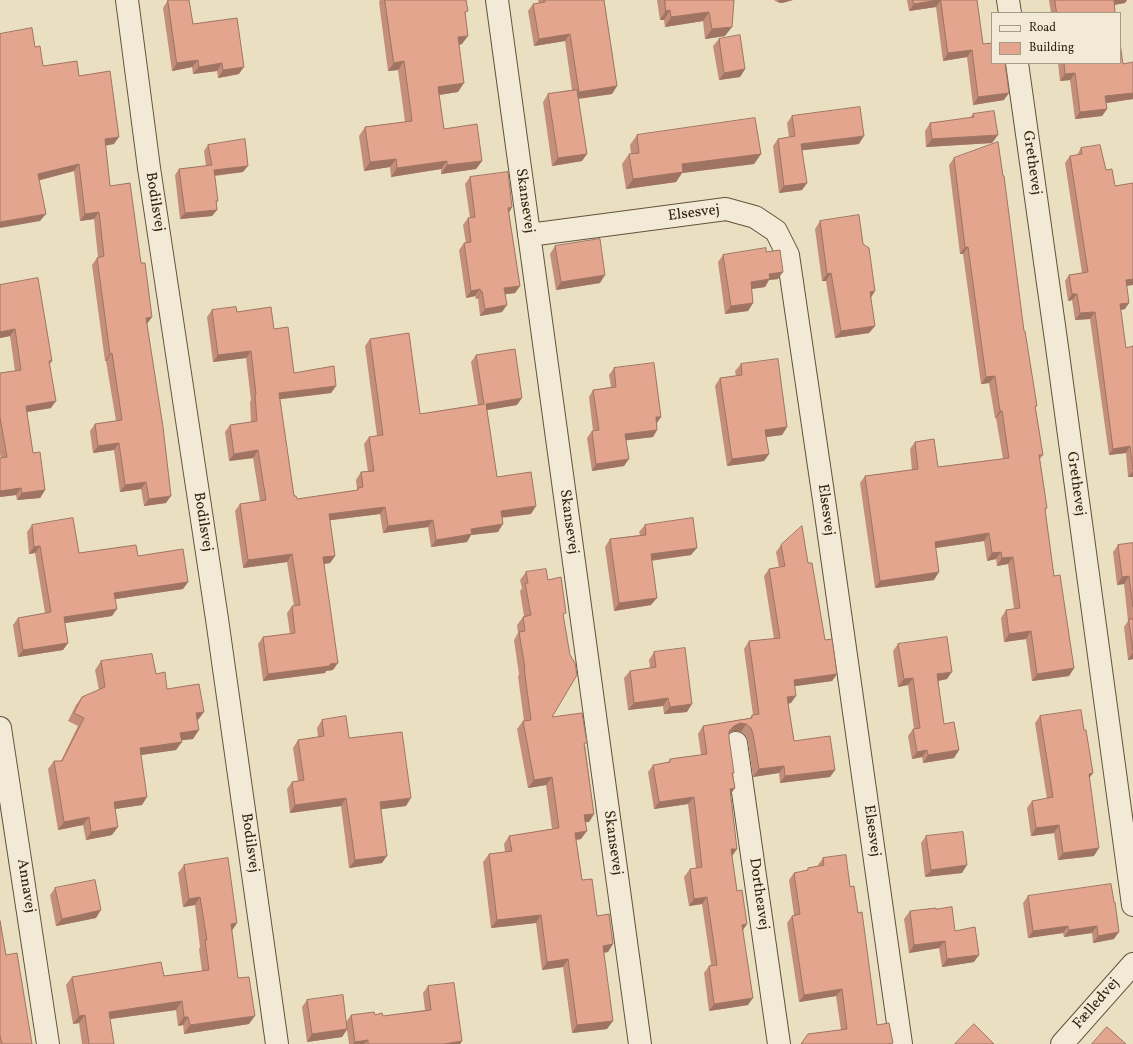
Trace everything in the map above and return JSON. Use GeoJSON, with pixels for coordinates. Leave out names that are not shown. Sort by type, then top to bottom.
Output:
{"type":"FeatureCollection","features":[{"type":"Feature","properties":{"kind":"street","name":"Bodilsvej"},"geometry":{"type":"LineString","coordinates":[[127,0],[148,168],[217,620],[278,1044]]}},
{"type":"Feature","properties":{"kind":"street","name":"Skansevej"},"geometry":{"type":"LineString","coordinates":[[497,0],[640,1044]]}},
{"type":"Feature","properties":{"kind":"street"},"geometry":{"type":"LineString","coordinates":[[1008,0],[1010,12]]}},
{"type":"Feature","properties":{"kind":"street","name":"Grethevej"},"geometry":{"type":"LineString","coordinates":[[1017,64],[1133,905]]}},
{"type":"Feature","properties":{"kind":"street","name":"Elsesvej"},"geometry":{"type":"LineString","coordinates":[[529,235],[726,209],[755,217],[776,231],[788,255],[901,1044]]}},
{"type":"Feature","properties":{"kind":"street","name":"Annavej"},"geometry":{"type":"LineString","coordinates":[[0,728],[10,851],[48,1044]]}},
{"type":"Feature","properties":{"kind":"street","name":"Dortheavej"},"geometry":{"type":"LineString","coordinates":[[736,743],[779,1044]]}},
{"type":"Feature","properties":{"kind":"street","name":"Fælledvej"},"geometry":{"type":"LineString","coordinates":[[1062,1044],[1129,974]]}},
{"type":"Feature","properties":{"kind":"building"},"geometry":{"type":"Polygon","coordinates":[[[168,0],[189,0],[193,24],[237,18],[244,67],[223,70],[222,63],[199,67],[198,60],[177,63],[168,0]]]}},
{"type":"Feature","properties":{"kind":"building"},"geometry":{"type":"Polygon","coordinates":[[[385,0],[466,0],[468,11],[465,12],[468,36],[458,37],[464,83],[438,87],[444,129],[477,124],[482,161],[447,165],[447,161],[397,168],[396,159],[370,162],[365,127],[412,121],[404,61],[394,63],[385,0]]]}},
{"type":"Feature","properties":{"kind":"building"},"geometry":{"type":"Polygon","coordinates":[[[544,0],[604,0],[617,86],[579,92],[570,34],[539,39],[533,4],[545,2],[544,0]]]}},
{"type":"Feature","properties":{"kind":"building"},"geometry":{"type":"Polygon","coordinates":[[[665,0],[734,0],[732,27],[712,29],[709,12],[671,17],[670,10],[666,11],[665,0]]]}},
{"type":"Feature","properties":{"kind":"building"},"geometry":{"type":"Polygon","coordinates":[[[913,0],[938,0],[914,4],[913,0]]]}},
{"type":"Feature","properties":{"kind":"building"},"geometry":{"type":"Polygon","coordinates":[[[941,0],[977,0],[983,44],[991,43],[991,64],[1005,64],[1009,93],[978,97],[972,50],[948,53],[941,0]]]}},
{"type":"Feature","properties":{"kind":"building"},"geometry":{"type":"Polygon","coordinates":[[[1055,0],[1114,0],[1115,12],[1057,12],[1055,0]]]}},
{"type":"Feature","properties":{"kind":"building"},"geometry":{"type":"Polygon","coordinates":[[[32,28],[35,47],[40,46],[43,66],[77,61],[79,76],[110,71],[119,137],[105,139],[110,186],[130,183],[141,263],[145,263],[152,317],[146,318],[163,427],[171,496],[149,499],[146,482],[125,485],[119,443],[98,446],[95,424],[122,420],[112,353],[110,354],[97,258],[104,256],[99,212],[85,214],[79,164],[38,174],[46,214],[0,222],[0,34],[32,28]]]}},
{"type":"Feature","properties":{"kind":"building"},"geometry":{"type":"Polygon","coordinates":[[[740,35],[745,69],[724,73],[719,39],[740,35]]]}},
{"type":"Feature","properties":{"kind":"building"},"geometry":{"type":"Polygon","coordinates":[[[1121,50],[1123,64],[1133,62],[1133,93],[1105,96],[1107,109],[1080,112],[1075,73],[1065,74],[1064,64],[1121,64],[1121,50]]]}},
{"type":"Feature","properties":{"kind":"building"},"geometry":{"type":"Polygon","coordinates":[[[577,90],[587,154],[558,158],[548,94],[577,90]]]}},
{"type":"Feature","properties":{"kind":"building"},"geometry":{"type":"Polygon","coordinates":[[[860,107],[864,136],[801,144],[807,183],[784,186],[778,139],[795,136],[792,116],[860,107]]]}},
{"type":"Feature","properties":{"kind":"building"},"geometry":{"type":"Polygon","coordinates":[[[994,111],[998,135],[932,139],[930,123],[974,117],[973,114],[994,111]]]}},
{"type":"Feature","properties":{"kind":"building"},"geometry":{"type":"Polygon","coordinates":[[[755,118],[761,154],[682,164],[683,172],[633,179],[629,154],[639,153],[637,135],[755,118]]]}},
{"type":"Feature","properties":{"kind":"building"},"geometry":{"type":"Polygon","coordinates":[[[245,139],[248,166],[214,170],[218,201],[216,201],[217,210],[185,213],[179,169],[212,165],[208,145],[245,139]]]}},
{"type":"Feature","properties":{"kind":"building"},"geometry":{"type":"Polygon","coordinates":[[[998,142],[1004,176],[1024,331],[1037,406],[1035,406],[1043,455],[1039,455],[1047,508],[1045,509],[1054,576],[1060,575],[1074,668],[1037,674],[1031,631],[1009,634],[1006,610],[1020,608],[1013,557],[1002,558],[1001,552],[992,553],[989,533],[935,542],[939,572],[880,581],[865,476],[918,469],[915,442],[934,439],[938,467],[1009,458],[995,376],[986,377],[968,247],[965,247],[954,158],[998,142]]]}},
{"type":"Feature","properties":{"kind":"building"},"geometry":{"type":"Polygon","coordinates":[[[1100,145],[1106,170],[1112,169],[1115,186],[1133,183],[1133,279],[1126,280],[1129,303],[1120,304],[1126,348],[1133,346],[1133,470],[1130,446],[1113,449],[1095,312],[1080,313],[1077,294],[1072,294],[1069,275],[1088,272],[1070,156],[1082,154],[1081,148],[1100,145]]]}},
{"type":"Feature","properties":{"kind":"building"},"geometry":{"type":"Polygon","coordinates":[[[508,172],[512,207],[508,208],[520,286],[504,288],[507,305],[485,309],[482,291],[481,292],[480,289],[471,291],[464,243],[471,242],[468,218],[475,217],[470,177],[508,172]]]}},
{"type":"Feature","properties":{"kind":"building"},"geometry":{"type":"Polygon","coordinates":[[[859,215],[863,244],[869,248],[875,291],[870,292],[875,326],[841,331],[831,273],[827,274],[820,221],[859,215]]]}},
{"type":"Feature","properties":{"kind":"building"},"geometry":{"type":"Polygon","coordinates":[[[600,239],[605,275],[561,282],[555,246],[600,239]]]}},
{"type":"Feature","properties":{"kind":"building"},"geometry":{"type":"Polygon","coordinates":[[[766,248],[766,252],[780,250],[783,272],[769,274],[770,279],[751,282],[753,303],[731,306],[723,255],[766,248]]]}},
{"type":"Feature","properties":{"kind":"building"},"geometry":{"type":"Polygon","coordinates":[[[38,278],[52,361],[49,361],[56,401],[26,406],[33,453],[40,452],[45,490],[22,493],[21,488],[0,491],[0,458],[7,457],[0,417],[0,373],[21,370],[15,329],[0,332],[0,285],[38,278]]]}},
{"type":"Feature","properties":{"kind":"building"},"geometry":{"type":"Polygon","coordinates":[[[236,307],[237,312],[271,307],[274,329],[288,327],[294,373],[334,366],[336,386],[279,393],[294,496],[296,496],[297,499],[358,490],[358,488],[363,487],[361,472],[374,471],[369,437],[383,435],[370,339],[409,333],[420,414],[484,404],[476,355],[515,349],[522,398],[486,404],[497,477],[531,472],[536,506],[501,511],[503,524],[471,529],[472,534],[436,540],[433,520],[388,526],[385,507],[329,514],[335,556],[323,557],[338,663],[330,664],[330,666],[268,674],[263,637],[295,633],[292,606],[300,605],[292,554],[248,560],[240,504],[266,500],[258,450],[234,454],[230,425],[257,421],[256,394],[251,351],[218,355],[212,310],[236,307]]]}},
{"type":"Feature","properties":{"kind":"building"},"geometry":{"type":"Polygon","coordinates":[[[778,359],[787,427],[765,430],[769,454],[732,459],[720,378],[742,375],[741,364],[778,359]]]}},
{"type":"Feature","properties":{"kind":"building"},"geometry":{"type":"Polygon","coordinates":[[[654,363],[661,417],[656,417],[657,430],[625,434],[629,459],[596,464],[592,431],[599,430],[593,390],[616,387],[614,368],[654,363]]]}},
{"type":"Feature","properties":{"kind":"building"},"geometry":{"type":"Polygon","coordinates":[[[73,518],[79,553],[136,545],[138,556],[183,549],[188,582],[114,593],[117,609],[64,617],[68,643],[23,650],[18,618],[51,612],[40,546],[34,547],[32,525],[73,518]]]}},
{"type":"Feature","properties":{"kind":"building"},"geometry":{"type":"Polygon","coordinates":[[[693,518],[697,548],[651,554],[657,598],[619,603],[610,539],[646,535],[645,525],[693,518]]]}},
{"type":"Feature","properties":{"kind":"building"},"geometry":{"type":"Polygon","coordinates":[[[802,526],[808,563],[812,563],[825,640],[832,639],[837,674],[794,680],[796,696],[787,697],[794,741],[830,736],[835,770],[785,776],[784,766],[759,769],[751,728],[746,724],[740,723],[729,731],[734,773],[732,773],[735,788],[730,789],[737,849],[731,849],[737,891],[742,890],[747,924],[742,925],[753,998],[714,1004],[709,966],[717,965],[707,897],[694,899],[690,869],[702,867],[694,797],[659,802],[653,765],[670,762],[670,759],[707,754],[703,726],[752,718],[752,715],[759,714],[749,641],[780,638],[769,569],[785,566],[781,545],[802,526]]]}},
{"type":"Feature","properties":{"kind":"building"},"geometry":{"type":"Polygon","coordinates":[[[1133,543],[1133,607],[1129,576],[1122,577],[1118,545],[1133,543]]]}},
{"type":"Feature","properties":{"kind":"building"},"geometry":{"type":"Polygon","coordinates":[[[546,569],[548,580],[561,577],[566,613],[563,614],[570,655],[575,663],[577,675],[552,717],[582,713],[587,743],[584,743],[594,814],[584,815],[587,831],[575,833],[582,880],[592,879],[597,916],[609,914],[613,944],[603,946],[613,1021],[577,1025],[568,959],[547,962],[541,915],[497,920],[489,854],[512,851],[509,836],[559,828],[552,777],[534,780],[523,721],[531,720],[519,632],[525,631],[523,617],[531,615],[525,583],[528,583],[526,572],[546,569]]]}},
{"type":"Feature","properties":{"kind":"building"},"geometry":{"type":"Polygon","coordinates":[[[1129,619],[1133,619],[1133,651],[1129,619]]]}},
{"type":"Feature","properties":{"kind":"building"},"geometry":{"type":"Polygon","coordinates":[[[947,637],[952,672],[937,674],[944,724],[954,722],[959,750],[928,755],[927,750],[917,752],[913,729],[920,728],[913,678],[904,679],[898,644],[947,637]]]}},
{"type":"Feature","properties":{"kind":"building"},"geometry":{"type":"Polygon","coordinates":[[[685,648],[692,704],[670,707],[668,698],[634,703],[630,671],[656,667],[654,652],[685,648]]]}},
{"type":"Feature","properties":{"kind":"building"},"geometry":{"type":"Polygon","coordinates":[[[152,654],[156,674],[165,672],[167,689],[199,684],[204,712],[196,713],[199,730],[180,733],[182,742],[140,748],[147,797],[114,802],[118,827],[91,832],[89,817],[64,822],[54,761],[62,761],[84,718],[74,713],[82,697],[105,687],[101,661],[152,654]]]}},
{"type":"Feature","properties":{"kind":"building"},"geometry":{"type":"Polygon","coordinates":[[[1081,710],[1093,773],[1089,774],[1099,848],[1063,853],[1059,825],[1036,828],[1032,801],[1053,797],[1040,716],[1081,710]]]}},
{"type":"Feature","properties":{"kind":"building"},"geometry":{"type":"Polygon","coordinates":[[[346,716],[349,738],[402,732],[411,798],[380,802],[387,856],[355,860],[346,798],[295,805],[292,782],[304,780],[298,740],[324,736],[322,720],[346,716]]]}},
{"type":"Feature","properties":{"kind":"building"},"geometry":{"type":"Polygon","coordinates":[[[963,832],[967,865],[931,870],[926,836],[963,832]]]}},
{"type":"Feature","properties":{"kind":"building"},"geometry":{"type":"Polygon","coordinates":[[[846,855],[850,887],[854,886],[858,913],[862,912],[877,1025],[889,1023],[893,1043],[801,1044],[808,1034],[847,1029],[842,989],[804,995],[792,916],[800,914],[794,873],[808,870],[808,868],[824,865],[823,858],[846,855]]]}},
{"type":"Feature","properties":{"kind":"building"},"geometry":{"type":"Polygon","coordinates":[[[228,858],[237,923],[231,924],[238,978],[249,977],[255,1016],[190,1025],[188,1017],[184,1017],[182,1001],[109,1012],[114,1044],[89,1044],[85,1015],[79,1016],[72,977],[161,962],[164,976],[209,970],[205,940],[207,940],[200,897],[189,899],[184,865],[228,858]]]}},
{"type":"Feature","properties":{"kind":"building"},"geometry":{"type":"Polygon","coordinates":[[[95,880],[101,910],[62,919],[55,888],[95,880]]]}},
{"type":"Feature","properties":{"kind":"building"},"geometry":{"type":"Polygon","coordinates":[[[1111,884],[1119,932],[1098,936],[1097,926],[1069,930],[1068,926],[1033,931],[1028,896],[1111,884]]]}},
{"type":"Feature","properties":{"kind":"building"},"geometry":{"type":"Polygon","coordinates":[[[952,907],[955,931],[975,927],[979,955],[947,959],[945,941],[914,945],[910,911],[952,907]]]}},
{"type":"Feature","properties":{"kind":"building"},"geometry":{"type":"Polygon","coordinates":[[[0,921],[6,955],[17,953],[32,1044],[2,1044],[0,1035],[0,921]]]}},
{"type":"Feature","properties":{"kind":"building"},"geometry":{"type":"Polygon","coordinates":[[[454,983],[462,1041],[444,1044],[368,1044],[368,1040],[355,1042],[351,1015],[374,1012],[375,1015],[382,1013],[383,1016],[431,1010],[428,986],[454,983]]]}},
{"type":"Feature","properties":{"kind":"building"},"geometry":{"type":"Polygon","coordinates":[[[343,995],[347,1029],[312,1034],[307,1000],[343,995]]]}},
{"type":"Feature","properties":{"kind":"building"},"geometry":{"type":"Polygon","coordinates":[[[974,1024],[994,1044],[955,1044],[974,1024]]]}},
{"type":"Feature","properties":{"kind":"building"},"geometry":{"type":"Polygon","coordinates":[[[1107,1027],[1126,1044],[1092,1044],[1107,1027]]]}}]}
